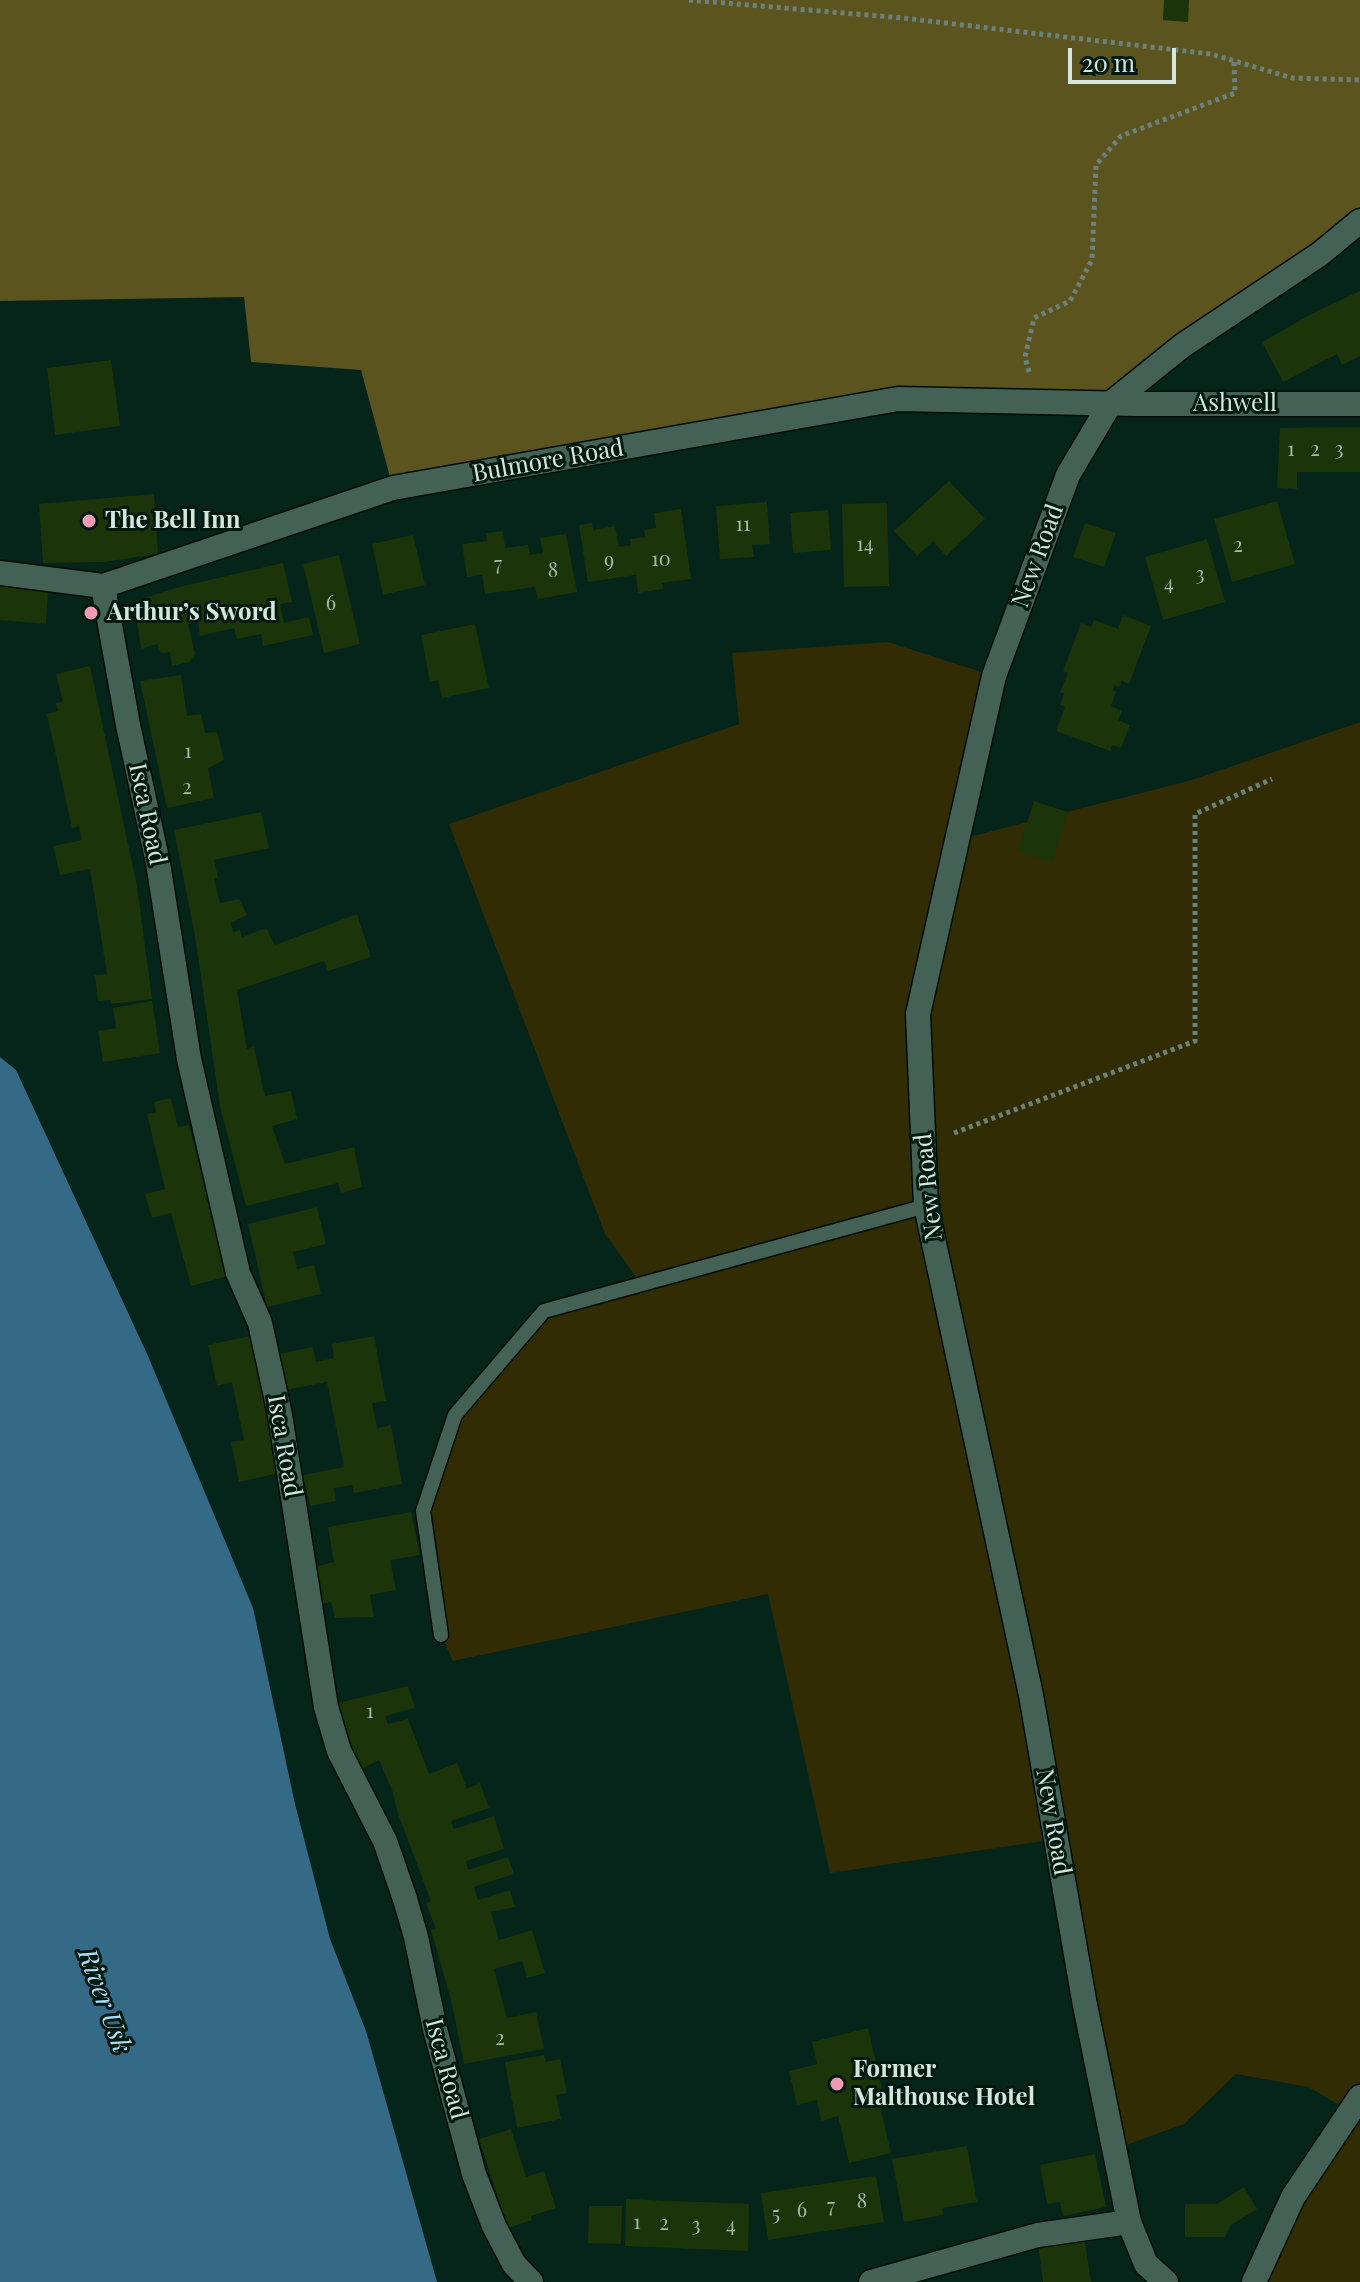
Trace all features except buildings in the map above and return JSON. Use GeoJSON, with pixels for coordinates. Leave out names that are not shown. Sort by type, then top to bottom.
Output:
{"type":"FeatureCollection","features":[{"type":"Feature","properties":{"kind":"street","name":"New Road"},"geometry":{"type":"LineString","coordinates":[[1162,2280],[1146,2264],[1129,2222],[1084,2000],[1031,1695],[926,1206],[918,1014],[994,676],[1068,475],[1110,404],[1182,346],[1320,254],[1360,221]]}},
{"type":"Feature","properties":{"kind":"street","name":"Bulmore Road"},"geometry":{"type":"LineString","coordinates":[[0,573],[103,586],[402,486],[898,399],[1110,404]]}},
{"type":"Feature","properties":{"kind":"street","name":"Ashwell"},"geometry":{"type":"LineString","coordinates":[[1110,404],[1360,404]]}},
{"type":"Feature","properties":{"kind":"street","name":"Isca Road"},"geometry":{"type":"LineString","coordinates":[[103,586],[128,725],[158,863],[189,1059],[238,1273],[260,1323],[280,1415],[326,1707],[339,1751],[385,1841],[405,1899],[435,2029],[474,2174],[494,2226],[514,2264],[531,2282]]}},
{"type":"Feature","properties":{"kind":"street"},"geometry":{"type":"LineString","coordinates":[[1254,2282],[1293,2197],[1360,2097]]}},
{"type":"Feature","properties":{"kind":"street"},"geometry":{"type":"LineString","coordinates":[[871,2282],[1038,2235],[1129,2222]]}},
{"type":"Feature","properties":{"kind":"lane"},"geometry":{"type":"LineString","coordinates":[[441,1635],[423,1511],[455,1415],[544,1311],[926,1206]]}},
{"type":"Feature","properties":{"kind":"path"},"geometry":{"type":"LineString","coordinates":[[689,0],[934,22],[1211,54],[1292,78],[1360,80]]}},
{"type":"Feature","properties":{"kind":"path"},"geometry":{"type":"LineString","coordinates":[[1037,402],[1025,357],[1034,318],[1070,301],[1092,260],[1096,165],[1121,136],[1235,93],[1234,61]]}},
{"type":"Feature","properties":{"kind":"path"},"geometry":{"type":"LineString","coordinates":[[923,1145],[1195,1041],[1195,814],[1272,779]]}},
{"type":"Feature","properties":{"kind":"shaded area"},"geometry":{"type":"Polygon","coordinates":[[[0,0],[1360,0],[1360,221],[1110,404],[898,399],[393,488],[361,370],[251,362],[244,297],[0,301],[0,0]]]}},
{"type":"Feature","properties":{"kind":"shaded area"},"geometry":{"type":"Polygon","coordinates":[[[888,642],[994,676],[957,840],[1192,780],[1360,722],[1360,2282],[1254,2282],[1350,2111],[1308,2087],[1236,2074],[1184,2124],[1115,2149],[1056,1839],[830,1873],[768,1594],[453,1661],[441,1635],[423,1511],[455,1415],[544,1311],[641,1284],[605,1234],[449,824],[739,724],[732,653],[888,642]]]}},
{"type":"Feature","properties":{"kind":"water","name":"River Usk"},"geometry":{"type":"Polygon","coordinates":[[[0,1057],[16,1070],[148,1356],[253,1608],[295,1804],[330,1939],[366,2031],[437,2282],[0,2282],[0,1057]]]}},
{"type":"Feature","properties":{"kind":"place","name":"The Bell Inn"},"geometry":{"type":"Point","coordinates":[89,521]}},
{"type":"Feature","properties":{"kind":"place","name":"Arthur’s Sword"},"geometry":{"type":"Point","coordinates":[91,613]}},
{"type":"Feature","properties":{"kind":"place","name":"Former Malthouse Hotel"},"geometry":{"type":"Point","coordinates":[837,2084]}}]}
